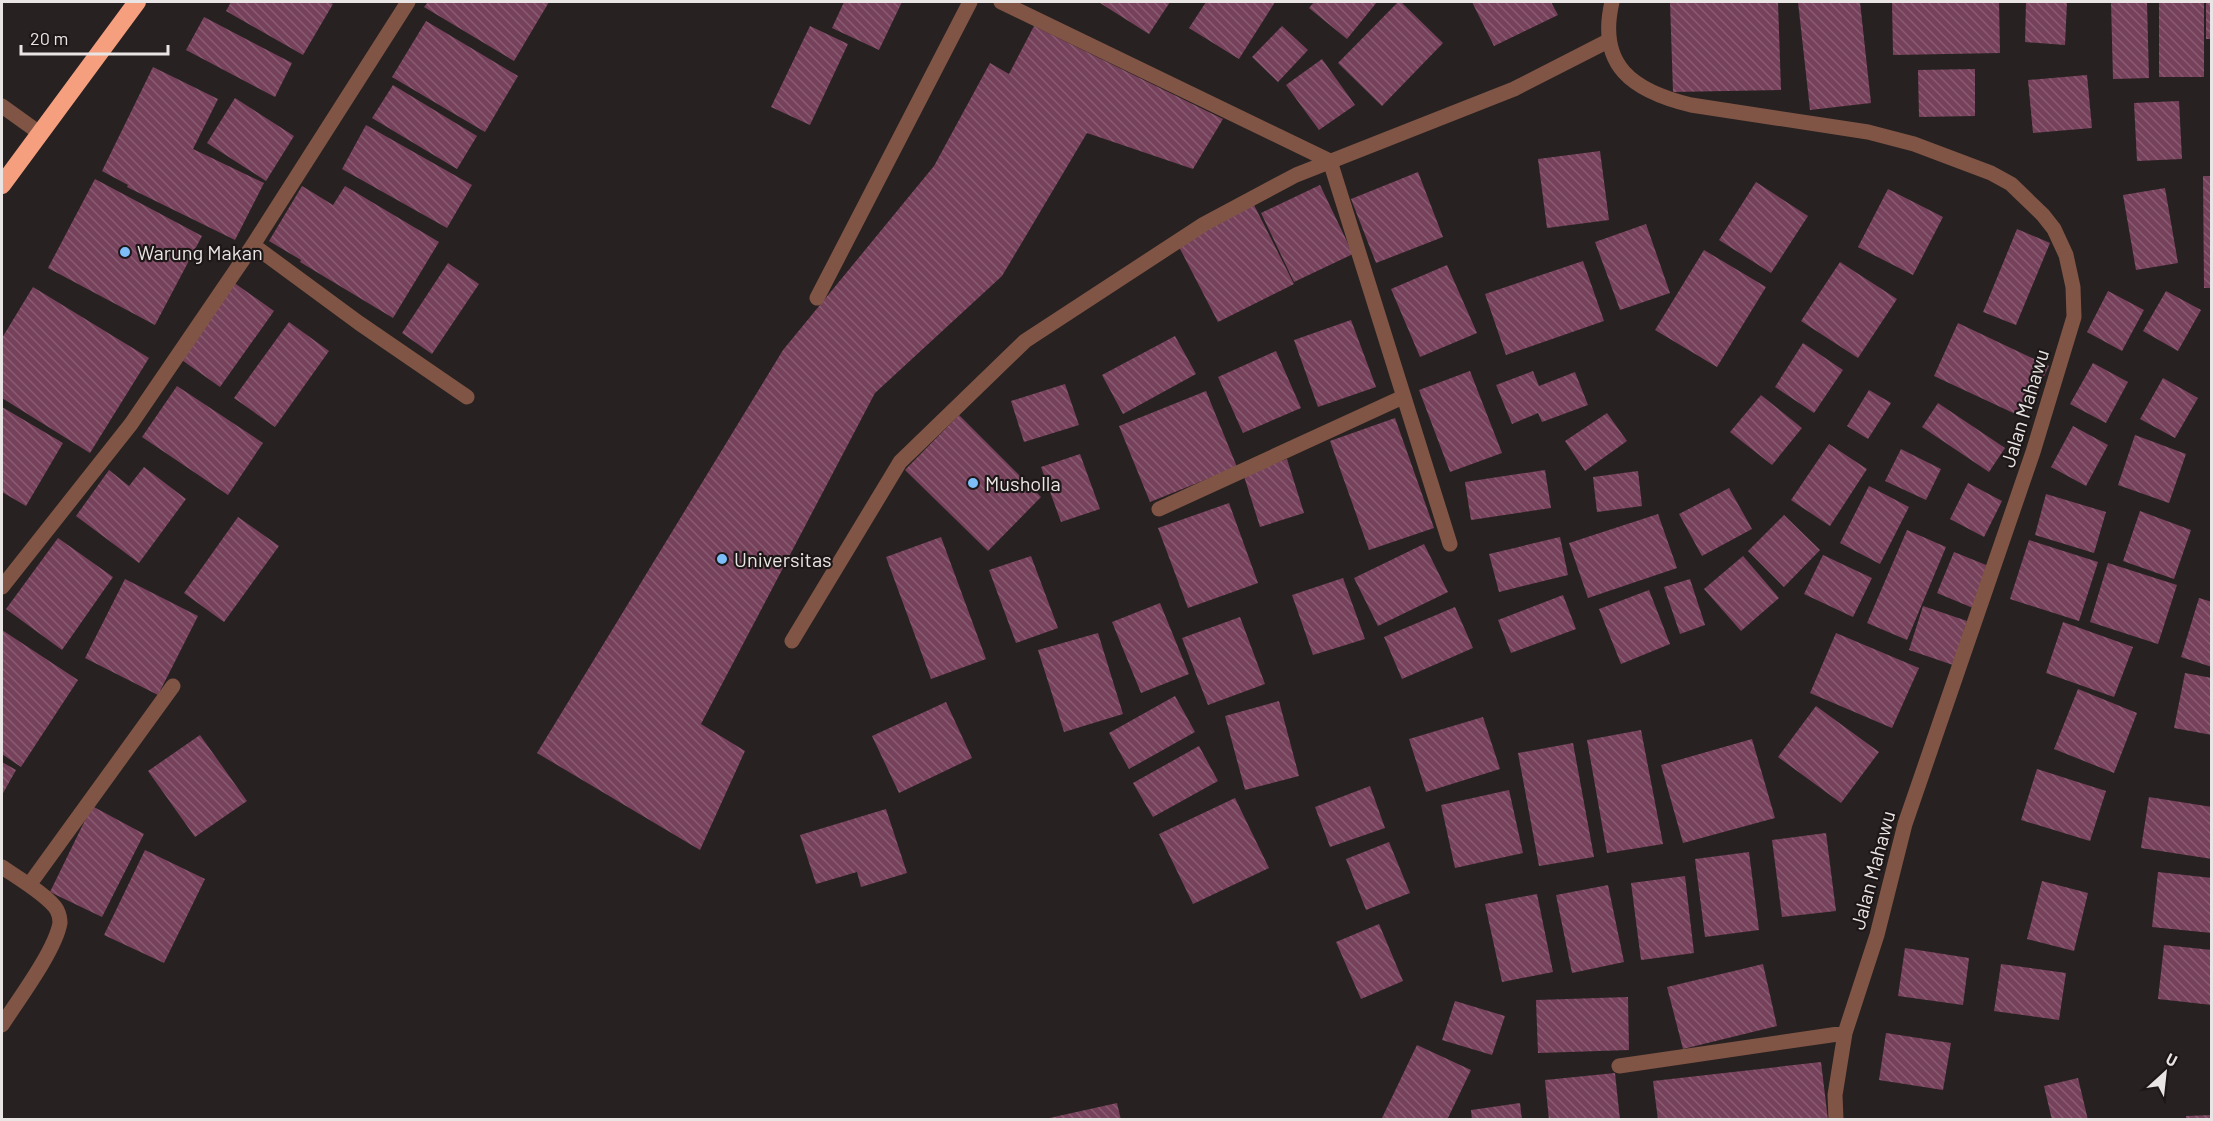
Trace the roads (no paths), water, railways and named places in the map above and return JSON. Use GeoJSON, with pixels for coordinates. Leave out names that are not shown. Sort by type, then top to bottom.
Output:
{"type":"FeatureCollection","features":[{"type":"Feature","properties":{"kind":"highway"},"geometry":{"type":"LineString","coordinates":[[2,185],[137,2]]}},
{"type":"Feature","properties":{"kind":"street"},"geometry":{"type":"LineString","coordinates":[[2,587],[131,424],[253,245],[408,2]]}},
{"type":"Feature","properties":{"kind":"street"},"geometry":{"type":"LineString","coordinates":[[817,297],[970,2]]}},
{"type":"Feature","properties":{"kind":"street"},"geometry":{"type":"LineString","coordinates":[[1001,2],[1330,161],[1450,544]]}},
{"type":"Feature","properties":{"kind":"street"},"geometry":{"type":"LineString","coordinates":[[792,641],[900,462],[1025,341],[1204,224],[1296,175],[1514,89],[1608,41],[1612,2]]}},
{"type":"Feature","properties":{"kind":"street","name":"Jalan Mahawu"},"geometry":{"type":"LineString","coordinates":[[1608,41],[1618,64],[1634,83],[1663,99],[1868,132],[1914,144],[1991,173],[2011,184],[2054,229],[2066,255],[2073,286],[2074,317],[2033,452],[1905,824],[1877,935],[1845,1033],[1835,1095],[1836,1119]]}},
{"type":"Feature","properties":{"kind":"street"},"geometry":{"type":"LineString","coordinates":[[2,106],[41,134]]}},
{"type":"Feature","properties":{"kind":"street"},"geometry":{"type":"LineString","coordinates":[[253,245],[359,323],[467,397]]}},
{"type":"Feature","properties":{"kind":"street"},"geometry":{"type":"LineString","coordinates":[[1159,509],[1403,397]]}},
{"type":"Feature","properties":{"kind":"street"},"geometry":{"type":"LineString","coordinates":[[29,885],[173,686]]}},
{"type":"Feature","properties":{"kind":"street"},"geometry":{"type":"LineString","coordinates":[[2,867],[29,885],[56,908],[60,920],[39,968],[2,1025]]}},
{"type":"Feature","properties":{"kind":"street"},"geometry":{"type":"LineString","coordinates":[[1619,1066],[1845,1033]]}},
{"type":"Feature","properties":{"kind":"place","name":"Warung Makan"},"geometry":{"type":"Point","coordinates":[125,252]}},
{"type":"Feature","properties":{"kind":"place","name":"Musholla"},"geometry":{"type":"Point","coordinates":[973,483]}},
{"type":"Feature","properties":{"kind":"place","name":"Universitas"},"geometry":{"type":"Point","coordinates":[722,559]}}]}
